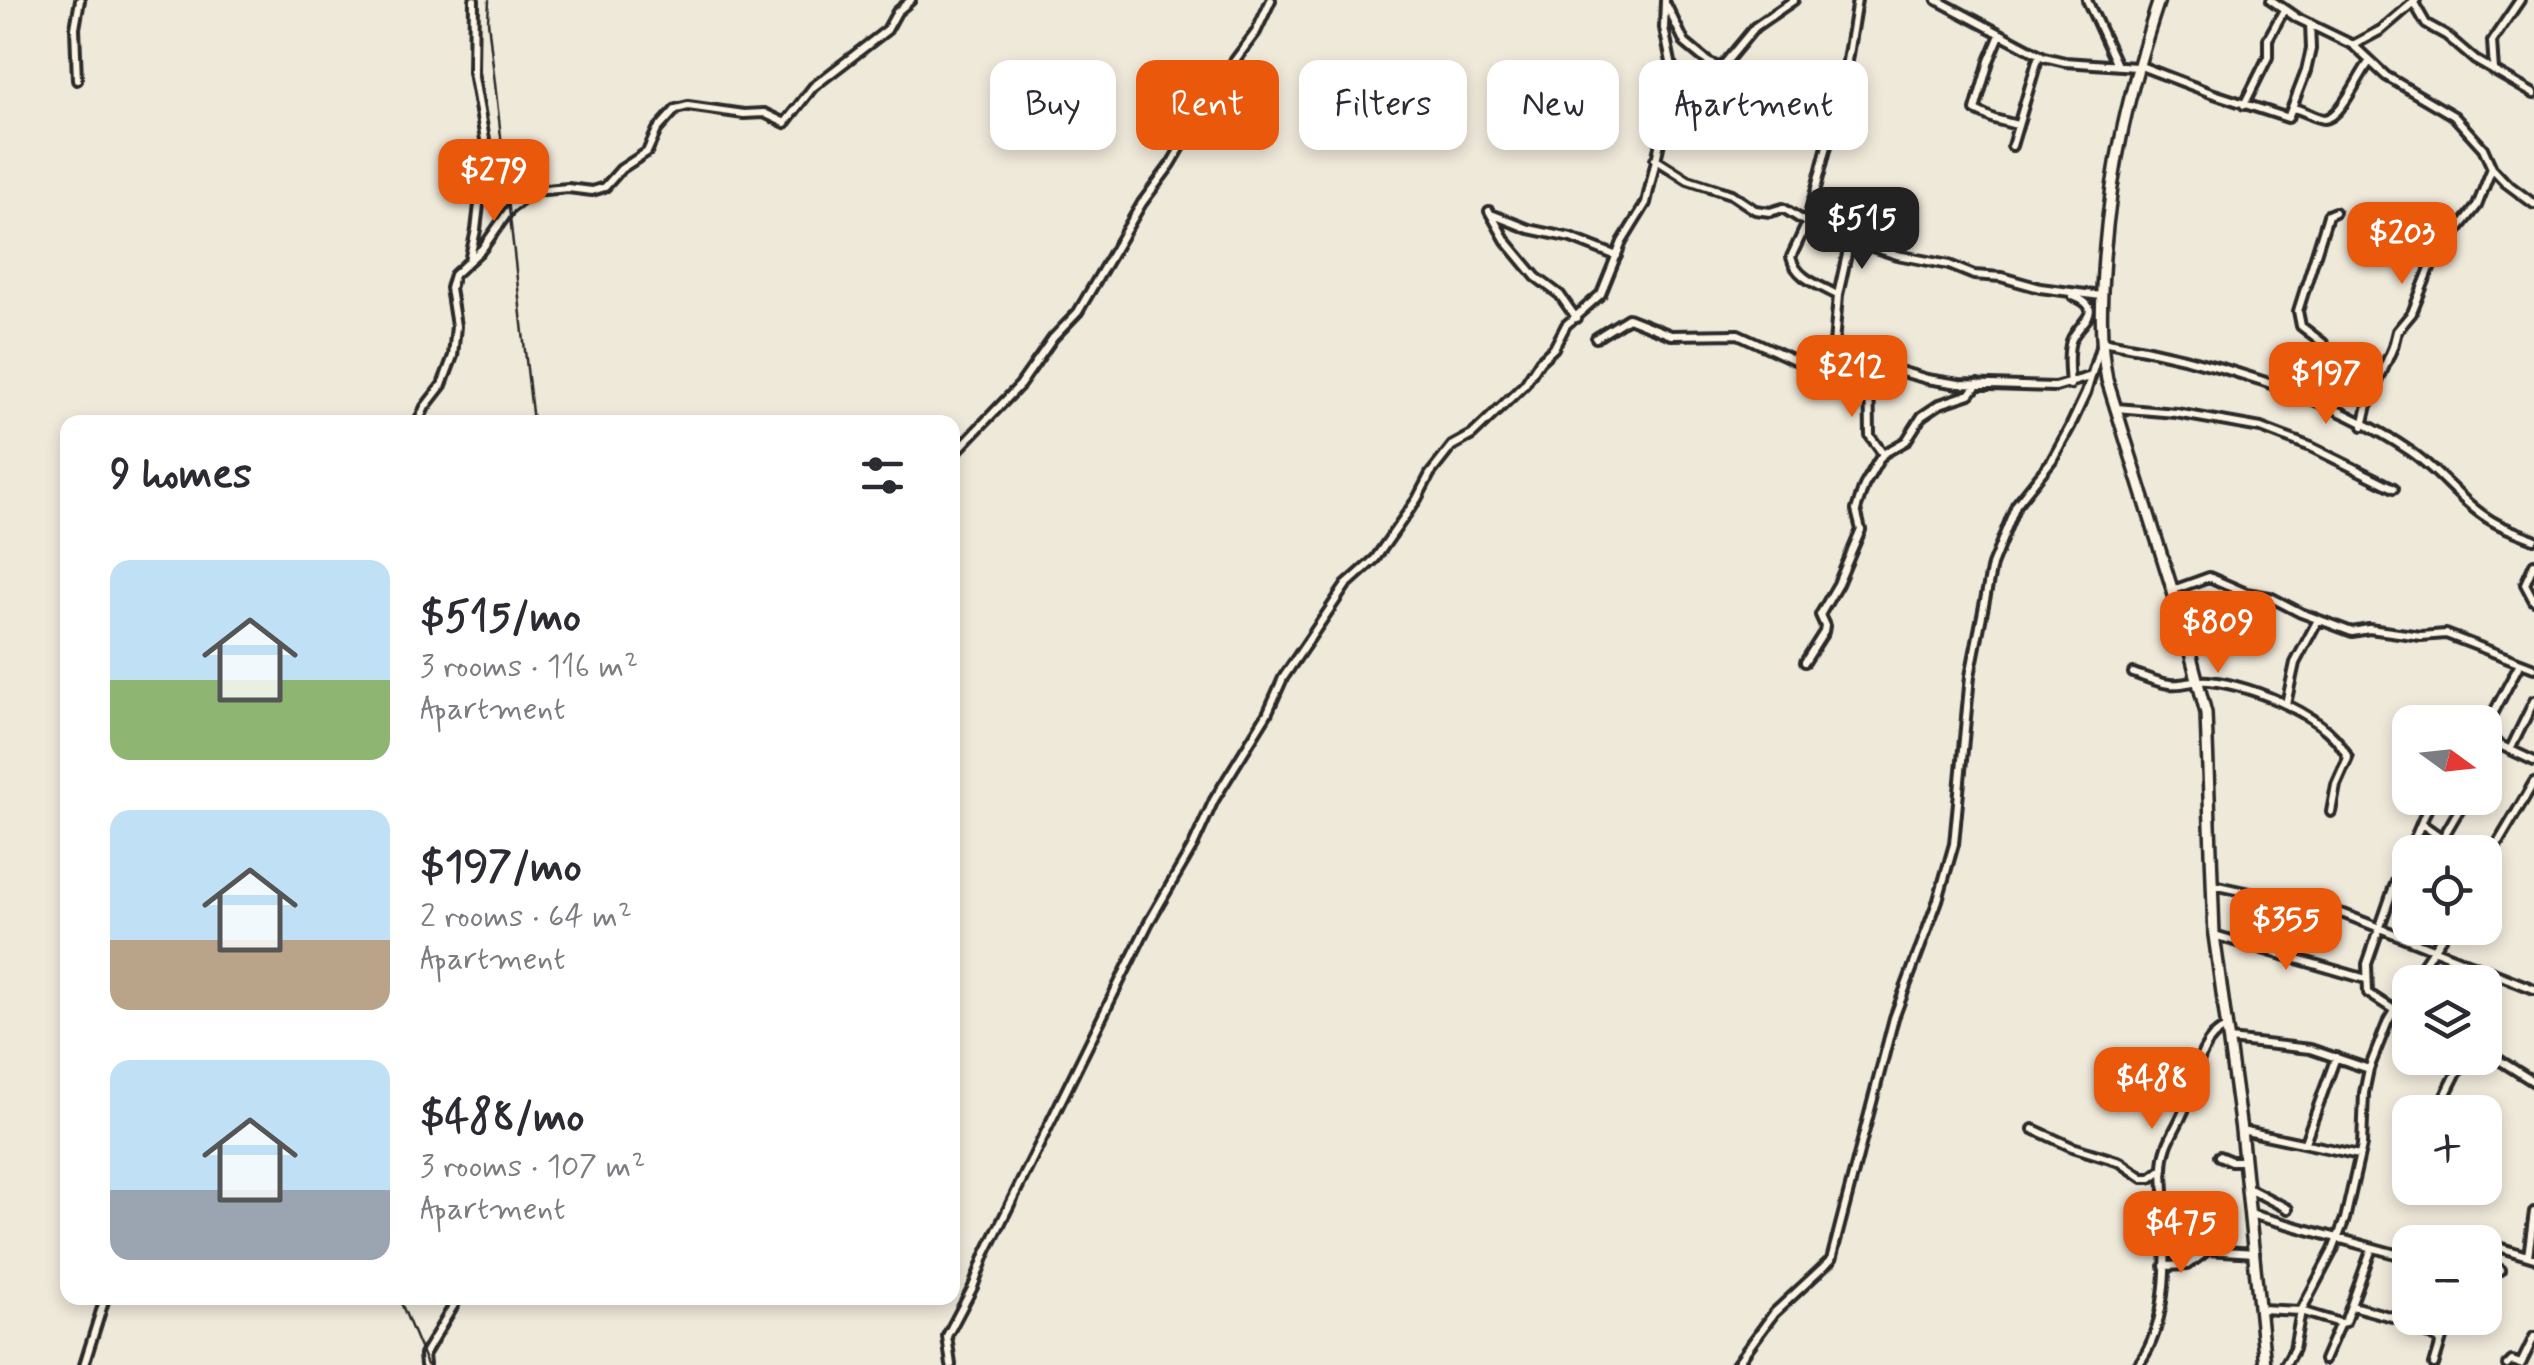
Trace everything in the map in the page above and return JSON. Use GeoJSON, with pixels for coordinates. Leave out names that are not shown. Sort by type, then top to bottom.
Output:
{"type":"FeatureCollection","features":[{"type":"Feature","properties":{"kind":"street"},"geometry":{"type":"LineString","coordinates":[[78,80],[75,35],[80,0]]}},
{"type":"Feature","properties":{"kind":"street"},"geometry":{"type":"LineString","coordinates":[[469,261],[486,145],[472,72],[474,0]]}},
{"type":"Feature","properties":{"kind":"street"},"geometry":{"type":"LineString","coordinates":[[421,415],[442,385],[450,365],[456,326],[450,285],[454,275],[482,249],[510,208],[534,191],[594,191],[605,187],[616,172],[647,152],[659,127],[676,108],[764,113],[785,123],[813,87],[884,32],[897,12],[912,0]]}},
{"type":"Feature","properties":{"kind":"street"},"geometry":{"type":"LineString","coordinates":[[960,448],[1020,385],[1052,338],[1078,312],[1142,202],[1171,164],[1220,80],[1256,32],[1271,0]]}},
{"type":"Feature","properties":{"kind":"street"},"geometry":{"type":"LineString","coordinates":[[1728,60],[1756,27],[1794,0]]}},
{"type":"Feature","properties":{"kind":"street"},"geometry":{"type":"LineString","coordinates":[[1937,0],[2039,54],[2065,62],[2137,66],[2286,118],[2293,108],[2310,52],[2310,24]]}},
{"type":"Feature","properties":{"kind":"street"},"geometry":{"type":"LineString","coordinates":[[2087,0],[2116,63]]}},
{"type":"Feature","properties":{"kind":"street"},"geometry":{"type":"LineString","coordinates":[[1736,1365],[1774,1313],[1831,1260],[1894,1018],[1938,900],[1954,844],[1970,676],[1992,565],[2016,505],[2052,460],[2086,393],[2100,343],[2112,174],[2137,66],[2159,0]]}},
{"type":"Feature","properties":{"kind":"street"},"geometry":{"type":"LineString","coordinates":[[2271,0],[2353,45],[2386,76],[2464,124],[2483,148],[2492,168],[2534,204]]}},
{"type":"Feature","properties":{"kind":"street"},"geometry":{"type":"LineString","coordinates":[[2494,70],[2492,40],[2520,0]]}},
{"type":"Feature","properties":{"kind":"street"},"geometry":{"type":"LineString","coordinates":[[1846,60],[1854,1]]}},
{"type":"Feature","properties":{"kind":"street"},"geometry":{"type":"LineString","coordinates":[[2353,45],[2382,30],[2415,1],[2426,24],[2534,94]]}},
{"type":"Feature","properties":{"kind":"street"},"geometry":{"type":"LineString","coordinates":[[1666,2],[1684,43],[1706,60]]}},
{"type":"Feature","properties":{"kind":"street"},"geometry":{"type":"LineString","coordinates":[[951,1365],[946,1336],[985,1255],[1144,933],[1214,800],[1267,714],[1283,678],[1346,585],[1374,559],[1454,443],[1472,435],[1525,384],[1554,348],[1566,325],[1601,294],[1625,235],[1646,202],[1674,77],[1664,28],[1666,2]]}},
{"type":"Feature","properties":{"kind":"street"},"geometry":{"type":"LineString","coordinates":[[2244,105],[2268,57],[2268,39],[2284,10]]}},
{"type":"Feature","properties":{"kind":"street"},"geometry":{"type":"LineString","coordinates":[[2000,35],[1976,110],[1994,120],[2017,125]]}},
{"type":"Feature","properties":{"kind":"street"},"geometry":{"type":"LineString","coordinates":[[2012,146],[2039,54]]}},
{"type":"Feature","properties":{"kind":"street"},"geometry":{"type":"LineString","coordinates":[[2293,108],[2320,118],[2332,117],[2370,61]]}},
{"type":"Feature","properties":{"kind":"street"},"geometry":{"type":"LineString","coordinates":[[1825,150],[1807,223],[1792,262],[1810,281],[1838,295]]}},
{"type":"Feature","properties":{"kind":"street"},"geometry":{"type":"LineString","coordinates":[[1655,159],[1688,180],[1731,194],[1755,210],[1784,208],[1807,223],[1850,241],[1949,265],[1974,276],[2001,277],[2102,296]]}},
{"type":"Feature","properties":{"kind":"street"},"geometry":{"type":"LineString","coordinates":[[2363,426],[2368,405],[2394,347],[2396,331],[2412,313],[2432,263],[2477,206],[2492,168]]}},
{"type":"Feature","properties":{"kind":"street"},"geometry":{"type":"LineString","coordinates":[[2294,394],[2323,343],[2300,326],[2298,312],[2328,215],[2335,212]]}},
{"type":"Feature","properties":{"kind":"street"},"geometry":{"type":"LineString","coordinates":[[1576,318],[1560,294],[1536,277],[1506,241],[1490,213],[1529,230],[1571,238],[1617,256]]}},
{"type":"Feature","properties":{"kind":"street"},"geometry":{"type":"LineString","coordinates":[[1850,241],[1838,295],[1833,357],[1837,363],[1870,364],[1927,379],[1978,384],[2069,385],[2090,377]]}},
{"type":"Feature","properties":{"kind":"street"},"geometry":{"type":"LineString","coordinates":[[2068,292],[2083,300],[2089,311],[2088,320],[2070,345],[2069,385]]}},
{"type":"Feature","properties":{"kind":"street"},"geometry":{"type":"LineString","coordinates":[[1596,338],[1628,318],[1671,335],[1738,334],[1800,363],[1833,357]]}},
{"type":"Feature","properties":{"kind":"street"},"geometry":{"type":"LineString","coordinates":[[2100,343],[2186,356],[2294,394],[2412,452],[2491,521],[2534,539]]}},
{"type":"Feature","properties":{"kind":"street"},"geometry":{"type":"LineString","coordinates":[[2100,343],[2115,408],[2199,680],[2208,732],[2214,935],[2241,1130],[2265,1365]]}},
{"type":"Feature","properties":{"kind":"street"},"geometry":{"type":"LineString","coordinates":[[1870,364],[1870,436],[1883,454]]}},
{"type":"Feature","properties":{"kind":"street"},"geometry":{"type":"LineString","coordinates":[[1805,662],[1824,632],[1820,615],[1861,530],[1856,515],[1868,478],[1883,454],[1906,440],[1915,422],[1926,412],[1970,394],[1978,384]]}},
{"type":"Feature","properties":{"kind":"street"},"geometry":{"type":"LineString","coordinates":[[2069,385],[2086,393]]}},
{"type":"Feature","properties":{"kind":"street"},"geometry":{"type":"LineString","coordinates":[[2115,408],[2176,412],[2262,428],[2394,488]]}},
{"type":"Feature","properties":{"kind":"street"},"geometry":{"type":"LineString","coordinates":[[2534,564],[2525,584],[2534,601]]}},
{"type":"Feature","properties":{"kind":"street"},"geometry":{"type":"LineString","coordinates":[[2173,590],[2209,577],[2246,593],[2270,597],[2356,633],[2369,630],[2421,636],[2446,634],[2534,668]]}},
{"type":"Feature","properties":{"kind":"street"},"geometry":{"type":"LineString","coordinates":[[2286,704],[2297,658],[2318,620]]}},
{"type":"Feature","properties":{"kind":"street"},"geometry":{"type":"LineString","coordinates":[[2498,705],[2520,663]]}},
{"type":"Feature","properties":{"kind":"street"},"geometry":{"type":"LineString","coordinates":[[2133,673],[2168,684],[2199,680],[2227,684],[2286,704],[2334,736],[2348,755],[2331,812]]}},
{"type":"Feature","properties":{"kind":"street"},"geometry":{"type":"LineString","coordinates":[[2510,750],[2531,714],[2534,701]]}},
{"type":"Feature","properties":{"kind":"street"},"geometry":{"type":"LineString","coordinates":[[2502,746],[2534,761]]}},
{"type":"Feature","properties":{"kind":"street"},"geometry":{"type":"LineString","coordinates":[[2502,837],[2534,782]]}},
{"type":"Feature","properties":{"kind":"street"},"geometry":{"type":"LineString","coordinates":[[2392,1009],[2370,996],[2367,964],[2388,901],[2425,815]]}},
{"type":"Feature","properties":{"kind":"street"},"geometry":{"type":"LineString","coordinates":[[2422,824],[2437,835]]}},
{"type":"Feature","properties":{"kind":"street"},"geometry":{"type":"LineString","coordinates":[[2213,885],[2330,910],[2534,989]]}},
{"type":"Feature","properties":{"kind":"street"},"geometry":{"type":"LineString","coordinates":[[2214,935],[2366,979]]}},
{"type":"Feature","properties":{"kind":"street"},"geometry":{"type":"LineString","coordinates":[[2422,965],[2436,945]]}},
{"type":"Feature","properties":{"kind":"street"},"geometry":{"type":"LineString","coordinates":[[2285,1365],[2294,1349],[2301,1311],[2338,1239],[2359,1155],[2368,1069],[2392,1015]]}},
{"type":"Feature","properties":{"kind":"street"},"geometry":{"type":"LineString","coordinates":[[2138,1365],[2159,1323],[2164,1266],[2165,1146],[2186,1106],[2204,1052],[2213,1035],[2226,1028]]}},
{"type":"Feature","properties":{"kind":"street"},"geometry":{"type":"LineString","coordinates":[[2228,1040],[2310,1049],[2368,1069]]}},
{"type":"Feature","properties":{"kind":"street"},"geometry":{"type":"LineString","coordinates":[[2305,1142],[2336,1057]]}},
{"type":"Feature","properties":{"kind":"street"},"geometry":{"type":"LineString","coordinates":[[2502,1062],[2534,1082]]}},
{"type":"Feature","properties":{"kind":"street"},"geometry":{"type":"LineString","coordinates":[[2032,1129],[2120,1162],[2143,1178],[2154,1177],[2164,1169]]}},
{"type":"Feature","properties":{"kind":"street"},"geometry":{"type":"LineString","coordinates":[[2241,1130],[2359,1155]]}},
{"type":"Feature","properties":{"kind":"street"},"geometry":{"type":"LineString","coordinates":[[2219,1156],[2228,1161],[2244,1161]]}},
{"type":"Feature","properties":{"kind":"street"},"geometry":{"type":"LineString","coordinates":[[2247,1187],[2288,1209]]}},
{"type":"Feature","properties":{"kind":"street"},"geometry":{"type":"LineString","coordinates":[[2502,1249],[2531,1258],[2534,1212]]}},
{"type":"Feature","properties":{"kind":"street"},"geometry":{"type":"LineString","coordinates":[[2250,1214],[2392,1253]]}},
{"type":"Feature","properties":{"kind":"street"},"geometry":{"type":"LineString","coordinates":[[2324,1360],[2340,1323],[2348,1318],[2356,1284],[2370,1260],[2372,1248]]}},
{"type":"Feature","properties":{"kind":"street"},"geometry":{"type":"LineString","coordinates":[[2164,1266],[2188,1265],[2208,1250],[2255,1253]]}},
{"type":"Feature","properties":{"kind":"street"},"geometry":{"type":"LineString","coordinates":[[84,1365],[103,1305]]}},
{"type":"Feature","properties":{"kind":"street"},"geometry":{"type":"LineString","coordinates":[[425,1365],[424,1355],[454,1305]]}},
{"type":"Feature","properties":{"kind":"street"},"geometry":{"type":"LineString","coordinates":[[2352,1306],[2403,1320],[2440,1341]]}},
{"type":"Feature","properties":{"kind":"street"},"geometry":{"type":"LineString","coordinates":[[2261,1309],[2301,1311],[2340,1323]]}},
{"type":"Feature","properties":{"kind":"street"},"geometry":{"type":"LineString","coordinates":[[2434,1365],[2442,1335]]}},
{"type":"Feature","properties":{"kind":"street"},"geometry":{"type":"LineString","coordinates":[[2508,1365],[2512,1361],[2522,1365],[2534,1337]]}},
{"type":"Feature","properties":{"kind":"railway"},"geometry":{"type":"LineString","coordinates":[[489,0],[488,21],[532,415]]}},
{"type":"Feature","properties":{"kind":"railway"},"geometry":{"type":"LineString","coordinates":[[402,1305],[427,1365]]}}]}
